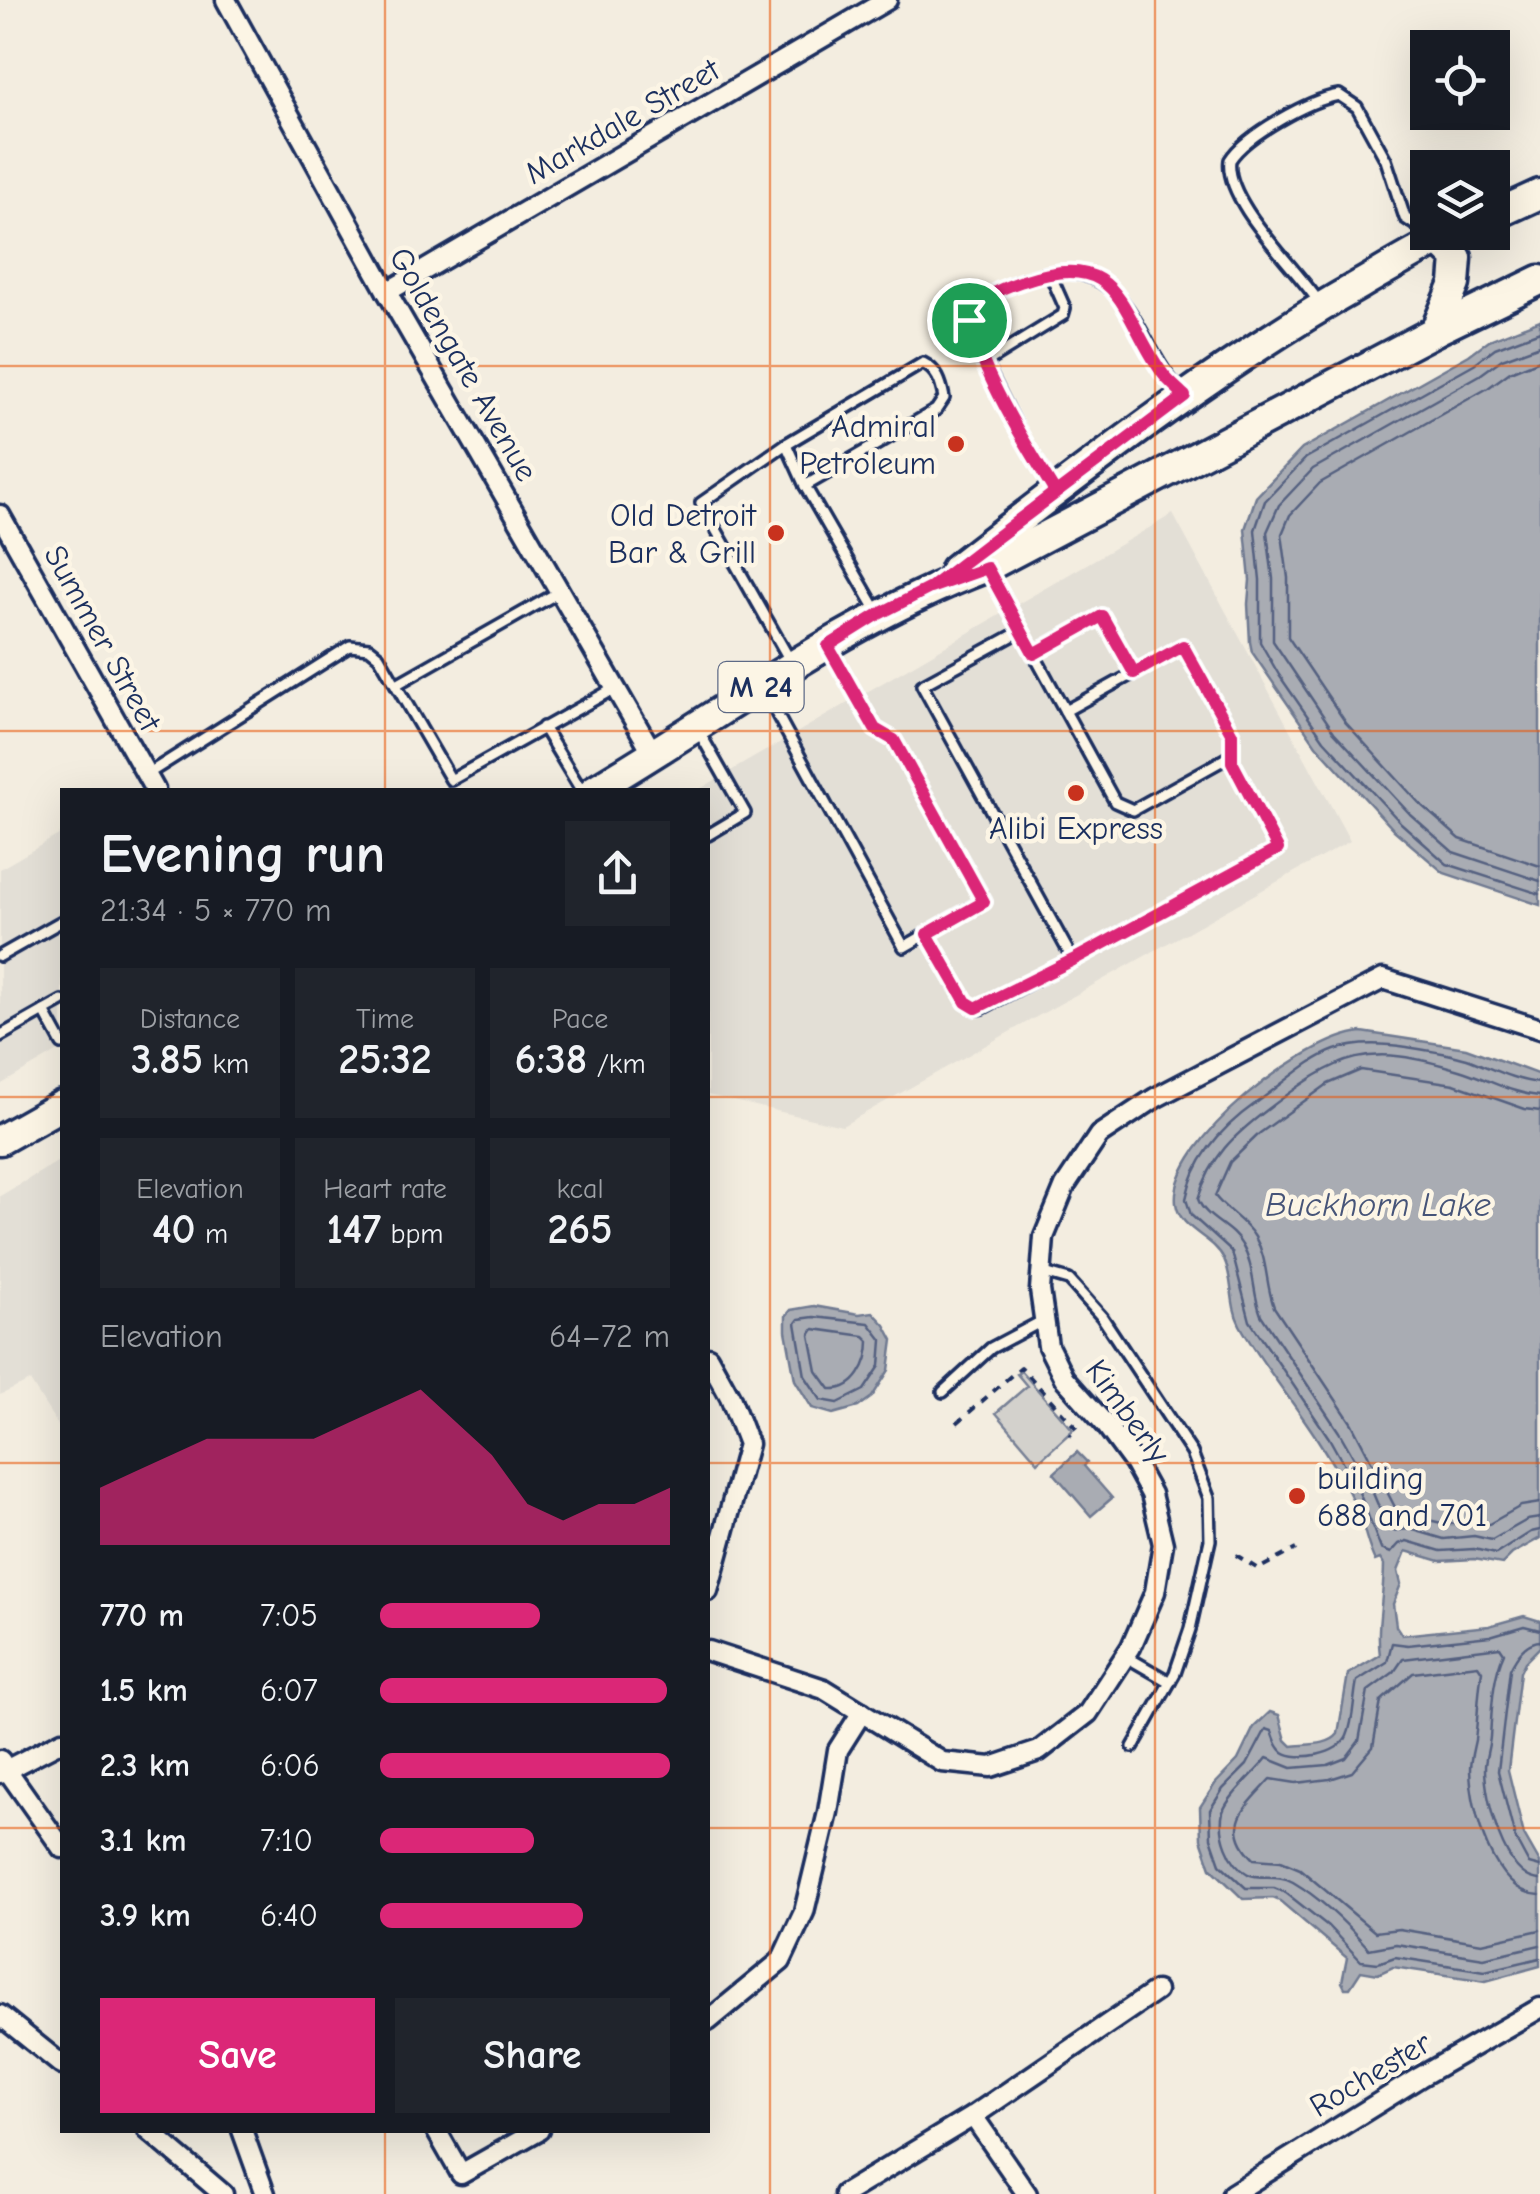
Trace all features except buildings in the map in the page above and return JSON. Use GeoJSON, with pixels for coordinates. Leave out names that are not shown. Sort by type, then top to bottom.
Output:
{"type":"FeatureCollection","features":[{"type":"Feature","properties":{"kind":"main road"},"geometry":{"type":"LineString","coordinates":[[1510,208],[1540,194]]}},
{"type":"Feature","properties":{"kind":"main road","name":"M 24"},"geometry":{"type":"LineString","coordinates":[[930,588],[1185,396],[1322,306],[1422,250]]}},
{"type":"Feature","properties":{"kind":"main road"},"geometry":{"type":"LineString","coordinates":[[1435,331],[1455,284],[1458,258],[1454,250]]}},
{"type":"Feature","properties":{"kind":"main road","name":"M 24"},"geometry":{"type":"LineString","coordinates":[[597,788],[879,614],[930,588],[987,568],[1435,331],[1540,280]]}},
{"type":"Feature","properties":{"kind":"main road"},"geometry":{"type":"LineString","coordinates":[[0,1140],[60,1106]]}},
{"type":"Feature","properties":{"kind":"street","name":"Goldengate Avenue"},"geometry":{"type":"LineString","coordinates":[[226,0],[387,292],[654,755]]}},
{"type":"Feature","properties":{"kind":"street","name":"Markdale Street"},"geometry":{"type":"LineString","coordinates":[[387,292],[887,0]]}},
{"type":"Feature","properties":{"kind":"street","name":"Summer Street"},"geometry":{"type":"LineString","coordinates":[[0,515],[150,783]]}},
{"type":"Feature","properties":{"kind":"street","name":"Kimberly"},"geometry":{"type":"LineString","coordinates":[[710,1653],[824,1689],[942,1762],[991,1767],[1039,1752],[1088,1713],[1126,1656],[1155,1592],[1164,1544],[1151,1494],[1106,1425],[1064,1378],[1048,1346],[1040,1290],[1044,1237],[1065,1186],[1099,1135],[1192,1078],[1384,979],[1540,1030]]}},
{"type":"Feature","properties":{"kind":"street"},"geometry":{"type":"LineString","coordinates":[[710,1362],[730,1397],[748,1444],[710,1584]]}},
{"type":"Feature","properties":{"kind":"street"},"geometry":{"type":"LineString","coordinates":[[710,2019],[781,1961],[804,1912],[838,1750],[862,1712]]}},
{"type":"Feature","properties":{"kind":"street"},"geometry":{"type":"LineString","coordinates":[[60,1742],[2,1767],[60,1845]]}},
{"type":"Feature","properties":{"kind":"street"},"geometry":{"type":"LineString","coordinates":[[844,2194],[973,2116],[1156,1991]]}},
{"type":"Feature","properties":{"kind":"street","name":"Rochester"},"geometry":{"type":"LineString","coordinates":[[1232,2194],[1420,2076],[1540,2008]]}},
{"type":"Feature","properties":{"kind":"street"},"geometry":{"type":"LineString","coordinates":[[0,2014],[60,2062]]}},
{"type":"Feature","properties":{"kind":"street"},"geometry":{"type":"LineString","coordinates":[[973,2116],[1027,2194]]}},
{"type":"Feature","properties":{"kind":"street"},"geometry":{"type":"LineString","coordinates":[[152,2133],[223,2194]]}},
{"type":"Feature","properties":{"kind":"street"},"geometry":{"type":"LineString","coordinates":[[243,2133],[265,2194]]}},
{"type":"Feature","properties":{"kind":"street"},"geometry":{"type":"LineString","coordinates":[[438,2133],[461,2174],[534,2133]]}},
{"type":"Feature","properties":{"kind":"lane"},"geometry":{"type":"LineString","coordinates":[[1322,306],[1247,211],[1231,182],[1230,160],[1248,139],[1312,105],[1339,96],[1358,107],[1386,160],[1405,218],[1410,220]]}},
{"type":"Feature","properties":{"kind":"lane"},"geometry":{"type":"LineString","coordinates":[[1055,492],[1025,444],[973,339],[969,320],[975,304],[1003,288],[1050,274],[1078,272],[1098,277],[1129,310],[1163,374],[1185,396]]}},
{"type":"Feature","properties":{"kind":"lane"},"geometry":{"type":"LineString","coordinates":[[986,363],[1064,315],[1066,308],[1050,274]]}},
{"type":"Feature","properties":{"kind":"lane"},"geometry":{"type":"LineString","coordinates":[[794,667],[701,503],[786,444],[923,362],[936,374],[944,398],[936,410],[805,486]]}},
{"type":"Feature","properties":{"kind":"lane"},"geometry":{"type":"LineString","coordinates":[[786,444],[805,486],[879,614]]}},
{"type":"Feature","properties":{"kind":"lane"},"geometry":{"type":"LineString","coordinates":[[987,568],[1115,802],[1132,810],[1232,756]]}},
{"type":"Feature","properties":{"kind":"lane"},"geometry":{"type":"LineString","coordinates":[[397,684],[560,592]]}},
{"type":"Feature","properties":{"kind":"lane"},"geometry":{"type":"LineString","coordinates":[[1034,654],[1102,616],[1134,673]]}},
{"type":"Feature","properties":{"kind":"lane"},"geometry":{"type":"LineString","coordinates":[[1022,631],[922,685],[1073,960]]}},
{"type":"Feature","properties":{"kind":"lane"},"geometry":{"type":"LineString","coordinates":[[150,783],[350,646],[369,648],[379,656],[453,785],[543,727],[615,688]]}},
{"type":"Feature","properties":{"kind":"lane"},"geometry":{"type":"LineString","coordinates":[[762,687],[904,947],[984,902],[894,740],[875,729],[828,646]]}},
{"type":"Feature","properties":{"kind":"lane"},"geometry":{"type":"LineString","coordinates":[[927,934],[971,1007],[983,1008],[1278,849],[1232,762],[1232,734],[1183,646],[1065,711]]}},
{"type":"Feature","properties":{"kind":"lane"},"geometry":{"type":"LineString","coordinates":[[543,727],[580,788]]}},
{"type":"Feature","properties":{"kind":"lane"},"geometry":{"type":"LineString","coordinates":[[697,728],[745,812],[710,834]]}},
{"type":"Feature","properties":{"kind":"lane"},"geometry":{"type":"LineString","coordinates":[[0,956],[60,923]]}},
{"type":"Feature","properties":{"kind":"lane"},"geometry":{"type":"LineString","coordinates":[[0,1036],[60,1002]]}},
{"type":"Feature","properties":{"kind":"lane"},"geometry":{"type":"LineString","coordinates":[[44,1011],[60,1040]]}},
{"type":"Feature","properties":{"kind":"lane"},"geometry":{"type":"LineString","coordinates":[[1041,1272],[1068,1280],[1094,1306],[1192,1453],[1209,1498],[1210,1540],[1190,1629],[1170,1682],[1133,1747]]}},
{"type":"Feature","properties":{"kind":"lane"},"geometry":{"type":"LineString","coordinates":[[943,1392],[991,1348],[1044,1320]]}},
{"type":"Feature","properties":{"kind":"lane"},"geometry":{"type":"LineString","coordinates":[[1126,1656],[1170,1682]]}},
{"type":"Feature","properties":{"kind":"path"},"geometry":{"type":"LineString","coordinates":[[957,1423],[1022,1366],[1077,1429],[1069,1436]]}},
{"type":"Feature","properties":{"kind":"path"},"geometry":{"type":"LineString","coordinates":[[1236,1555],[1258,1569],[1296,1549]]}},
{"type":"Feature","properties":{"kind":"shaded area"},"geometry":{"type":"Polygon","coordinates":[[[1173,514],[1350,841],[842,1126],[710,1095],[710,788],[701,788],[1173,514]]]}},
{"type":"Feature","properties":{"kind":"shaded area"},"geometry":{"type":"Polygon","coordinates":[[[60,834],[60,1050],[0,1085],[0,869],[60,834]]]}},
{"type":"Feature","properties":{"kind":"shaded area"},"geometry":{"type":"Polygon","coordinates":[[[60,1160],[60,1429],[30,1381],[0,1395],[0,1196],[60,1160]]]}},
{"type":"Feature","properties":{"kind":"shaded area"},"geometry":{"type":"Polygon","coordinates":[[[1021,1371],[1073,1430],[1038,1462],[996,1413],[1027,1386],[1017,1374],[1021,1371]]]}},
{"type":"Feature","properties":{"kind":"water"},"geometry":{"type":"Polygon","coordinates":[[[1540,320],[1540,905],[1444,873],[1394,830],[1316,745],[1252,652],[1245,529],[1256,497],[1302,449],[1489,340],[1540,320]]]}},
{"type":"Feature","properties":{"kind":"water","name":"Buckhorn Lake"},"geometry":{"type":"Polygon","coordinates":[[[1362,1032],[1466,1048],[1540,1075],[1540,1538],[1502,1564],[1474,1559],[1440,1561],[1406,1551],[1398,1571],[1401,1584],[1393,1604],[1396,1626],[1402,1635],[1489,1626],[1524,1616],[1540,1621],[1540,1647],[1520,1672],[1508,1770],[1524,1835],[1540,1863],[1540,1966],[1486,1981],[1393,1967],[1378,1974],[1361,1971],[1350,1988],[1345,1988],[1342,1982],[1347,1958],[1280,1901],[1243,1899],[1211,1868],[1201,1839],[1200,1807],[1238,1760],[1254,1727],[1270,1712],[1279,1715],[1286,1740],[1292,1746],[1323,1743],[1338,1734],[1348,1674],[1380,1655],[1384,1565],[1380,1559],[1375,1561],[1357,1510],[1334,1466],[1240,1325],[1224,1259],[1178,1212],[1180,1178],[1194,1151],[1246,1096],[1309,1052],[1362,1032]]]}},
{"type":"Feature","properties":{"kind":"water"},"geometry":{"type":"Polygon","coordinates":[[[814,1306],[859,1314],[873,1312],[893,1340],[889,1370],[872,1397],[858,1407],[833,1414],[812,1408],[795,1380],[786,1316],[791,1310],[814,1306]]]}},
{"type":"Feature","properties":{"kind":"water"},"geometry":{"type":"Polygon","coordinates":[[[1077,1452],[1112,1498],[1091,1516],[1054,1473],[1077,1452]]]}},
{"type":"Feature","properties":{"kind":"place","name":"Admiral Petroleum"},"geometry":{"type":"Point","coordinates":[956,444]}},
{"type":"Feature","properties":{"kind":"place","name":"Old Detroit Bar & Grill"},"geometry":{"type":"Point","coordinates":[776,533]}},
{"type":"Feature","properties":{"kind":"place","name":"Alibi Express"},"geometry":{"type":"Point","coordinates":[1076,793]}},
{"type":"Feature","properties":{"kind":"place","name":"building 688 and 701"},"geometry":{"type":"Point","coordinates":[1297,1496]}},
{"type":"Feature","properties":{"kind":"route"},"geometry":{"type":"LineString","coordinates":[[969,320],[973,339],[1025,444],[1055,492],[930,588],[828,646],[875,729],[894,740],[984,902],[927,934],[966,1002],[971,1007],[983,1008],[1278,849],[1232,762],[1232,734],[1183,646],[1134,673],[1102,616],[1034,654],[987,568],[930,588],[1185,396],[1163,374],[1129,310],[1098,277],[1078,272],[1044,274],[1003,288],[975,304],[969,320]]}}]}
